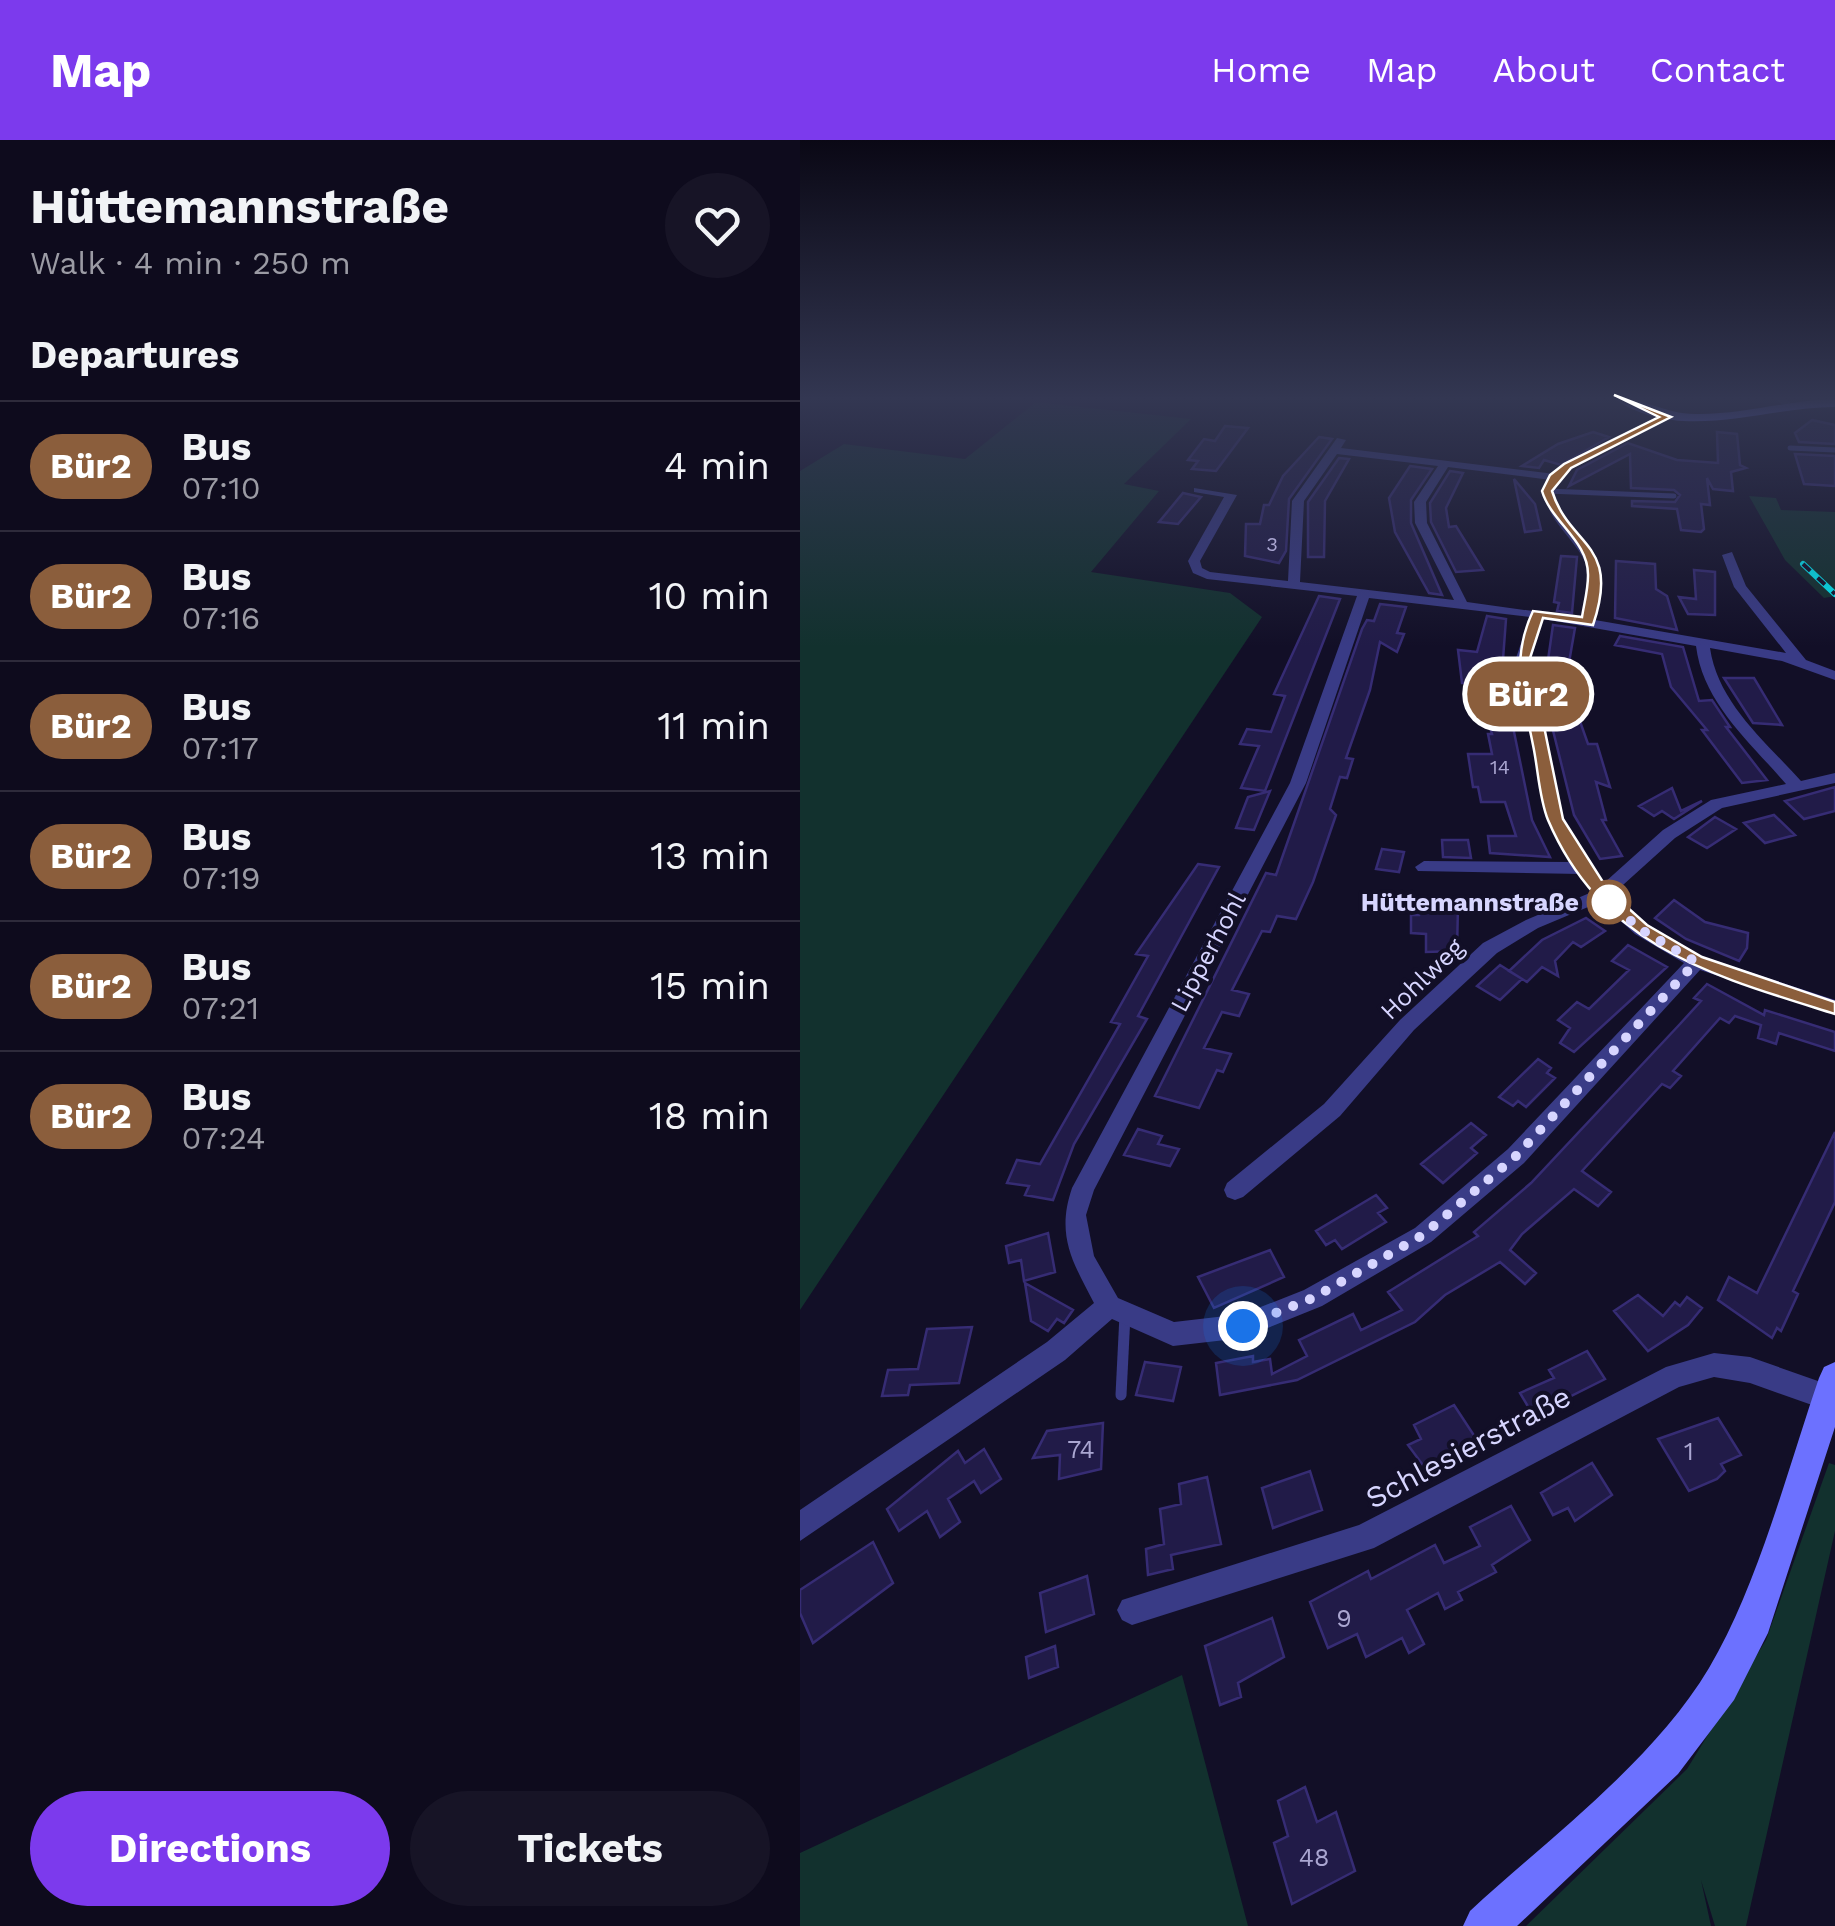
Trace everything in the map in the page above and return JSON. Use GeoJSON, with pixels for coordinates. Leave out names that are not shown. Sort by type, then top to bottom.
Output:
{"type":"FeatureCollection","features":[{"type":"Feature","properties":{"kind":"main road"},"geometry":{"type":"LineString","coordinates":[[1486,1926],[1664,1760],[1720,1686],[1749,1633],[1832,1388]]}},
{"type":"Feature","properties":{"kind":"street"},"geometry":{"type":"LineString","coordinates":[[1294,584],[1298,500],[1312,480]]}},
{"type":"Feature","properties":{"kind":"street"},"geometry":{"type":"LineString","coordinates":[[1433,480],[1420,502],[1421,524],[1461,602]]}},
{"type":"Feature","properties":{"kind":"street"},"geometry":{"type":"LineString","coordinates":[[1552,480],[1547,491],[1552,506],[1594,562],[1593,610],[1588,622]]}},
{"type":"Feature","properties":{"kind":"street"},"geometry":{"type":"LineString","coordinates":[[1198,490],[1232,495],[1194,564],[1202,573],[1461,602],[1588,622],[1799,660],[1835,676]]}},
{"type":"Feature","properties":{"kind":"street"},"geometry":{"type":"LineString","coordinates":[[1728,555],[1740,587],[1799,660]]}},
{"type":"Feature","properties":{"kind":"street","name":"Lipperhohl"},"geometry":{"type":"LineString","coordinates":[[1117,1310],[1083,1258],[1074,1215],[1084,1188],[1298,783],[1365,592]]}},
{"type":"Feature","properties":{"kind":"street"},"geometry":{"type":"LineString","coordinates":[[1538,614],[1523,658],[1555,819],[1602,894],[1640,929],[1696,962],[1835,1007]]}},
{"type":"Feature","properties":{"kind":"street"},"geometry":{"type":"LineString","coordinates":[[1703,644],[1709,676],[1795,784]]}},
{"type":"Feature","properties":{"kind":"street","name":"Hohlweg"},"geometry":{"type":"LineString","coordinates":[[1235,1190],[1332,1110],[1407,1025],[1490,948],[1532,924],[1602,894],[1669,834],[1718,804],[1835,778]]}},
{"type":"Feature","properties":{"kind":"street"},"geometry":{"type":"LineString","coordinates":[[1424,867],[1586,868]]}},
{"type":"Feature","properties":{"kind":"street"},"geometry":{"type":"LineString","coordinates":[[800,1527],[1117,1310],[1173,1334],[1243,1326],[1313,1298],[1423,1235],[1516,1156],[1696,962]]}},
{"type":"Feature","properties":{"kind":"street","name":"Schlesierstraße"},"geometry":{"type":"LineString","coordinates":[[1132,1610],[1364,1538],[1675,1376],[1714,1364],[1832,1388]]}},
{"type":"Feature","properties":{"kind":"lane"},"geometry":{"type":"LineString","coordinates":[[1547,491],[1674,496]]}},
{"type":"Feature","properties":{"kind":"lane"},"geometry":{"type":"LineString","coordinates":[[1117,1310],[1120,1396]]}},
{"type":"Feature","properties":{"kind":"green space"},"geometry":{"type":"Polygon","coordinates":[[[800,480],[1128,480],[1124,484],[1159,491],[1091,572],[1230,593],[1262,617],[800,1310],[800,480]]]}},
{"type":"Feature","properties":{"kind":"green space"},"geometry":{"type":"Polygon","coordinates":[[[1749,496],[1776,498],[1781,510],[1835,512],[1835,596],[1824,598],[1785,560],[1749,496]]]}},
{"type":"Feature","properties":{"kind":"green space"},"geometry":{"type":"Polygon","coordinates":[[[1829,1463],[1835,1465],[1835,1531],[1746,1926],[1715,1926],[1701,1880],[1711,1926],[1526,1926],[1687,1769],[1766,1640],[1829,1463]]]}},
{"type":"Feature","properties":{"kind":"green space"},"geometry":{"type":"Polygon","coordinates":[[[1182,1675],[1248,1926],[800,1926],[800,1853],[1182,1675]]]}},
{"type":"Feature","properties":{"kind":"building"},"geometry":{"type":"Polygon","coordinates":[[[1281,480],[1302,480],[1289,499],[1286,551],[1279,563],[1245,556],[1246,524],[1260,524],[1264,505],[1269,505],[1281,480]]]}},
{"type":"Feature","properties":{"kind":"building"},"geometry":{"type":"Polygon","coordinates":[[[1323,480],[1337,480],[1325,501],[1324,557],[1308,557],[1308,502],[1323,480]]]}},
{"type":"Feature","properties":{"kind":"building"},"geometry":{"type":"Polygon","coordinates":[[[1401,480],[1424,480],[1411,500],[1411,523],[1442,595],[1429,593],[1395,532],[1389,498],[1401,480]]]}},
{"type":"Feature","properties":{"kind":"building"},"geometry":{"type":"Polygon","coordinates":[[[1444,480],[1459,480],[1446,508],[1449,527],[1456,526],[1483,570],[1456,572],[1431,522],[1430,503],[1444,480]]]}},
{"type":"Feature","properties":{"kind":"building"},"geometry":{"type":"Polygon","coordinates":[[[1514,480],[1535,504],[1541,530],[1525,532],[1514,480]]]}},
{"type":"Feature","properties":{"kind":"building"},"geometry":{"type":"Polygon","coordinates":[[[1631,480],[1707,480],[1710,505],[1701,504],[1704,529],[1681,530],[1677,509],[1632,506],[1632,501],[1675,502],[1680,495],[1674,490],[1631,488],[1631,480]]]}},
{"type":"Feature","properties":{"kind":"building"},"geometry":{"type":"Polygon","coordinates":[[[1708,480],[1732,480],[1733,491],[1713,489],[1708,480]]]}},
{"type":"Feature","properties":{"kind":"building"},"geometry":{"type":"Polygon","coordinates":[[[1803,480],[1835,480],[1835,486],[1804,484],[1803,480]]]}},
{"type":"Feature","properties":{"kind":"building"},"geometry":{"type":"Polygon","coordinates":[[[1183,493],[1201,497],[1178,524],[1159,522],[1183,493]]]}},
{"type":"Feature","properties":{"kind":"building"},"geometry":{"type":"Polygon","coordinates":[[[1561,556],[1577,557],[1572,613],[1557,611],[1559,603],[1554,602],[1561,556]]]}},
{"type":"Feature","properties":{"kind":"building"},"geometry":{"type":"Polygon","coordinates":[[[1616,561],[1655,564],[1656,589],[1667,596],[1677,630],[1615,618],[1616,561]]]}},
{"type":"Feature","properties":{"kind":"building"},"geometry":{"type":"Polygon","coordinates":[[[1694,570],[1715,572],[1715,615],[1688,614],[1679,597],[1696,599],[1694,570]]]}},
{"type":"Feature","properties":{"kind":"building"},"geometry":{"type":"Polygon","coordinates":[[[1319,596],[1340,599],[1265,791],[1241,788],[1259,746],[1240,744],[1247,729],[1271,732],[1285,696],[1274,694],[1319,596]]]}},
{"type":"Feature","properties":{"kind":"building"},"geometry":{"type":"Polygon","coordinates":[[[1380,604],[1406,607],[1397,633],[1404,634],[1397,652],[1380,642],[1370,690],[1346,758],[1353,759],[1347,778],[1340,777],[1330,809],[1336,815],[1313,882],[1296,919],[1277,916],[1270,932],[1262,931],[1232,990],[1249,994],[1239,1016],[1222,1012],[1204,1048],[1231,1054],[1223,1072],[1217,1070],[1199,1108],[1155,1096],[1266,873],[1276,875],[1362,629],[1367,620],[1374,621],[1380,604]]]}},
{"type":"Feature","properties":{"kind":"building"},"geometry":{"type":"Polygon","coordinates":[[[1487,616],[1506,619],[1502,673],[1532,820],[1550,857],[1490,853],[1488,836],[1516,836],[1505,802],[1481,802],[1478,787],[1473,787],[1468,754],[1492,754],[1488,734],[1492,734],[1476,683],[1462,683],[1458,650],[1477,652],[1487,616]]]}},
{"type":"Feature","properties":{"kind":"building"},"geometry":{"type":"Polygon","coordinates":[[[1553,625],[1575,628],[1567,674],[1573,698],[1568,724],[1576,710],[1588,744],[1597,744],[1610,787],[1596,782],[1606,820],[1602,820],[1622,856],[1600,859],[1574,815],[1539,674],[1546,674],[1553,625]]]}},
{"type":"Feature","properties":{"kind":"building"},"geometry":{"type":"Polygon","coordinates":[[[1620,636],[1683,647],[1699,701],[1712,700],[1730,727],[1726,727],[1767,780],[1742,783],[1702,730],[1707,730],[1671,687],[1662,654],[1615,645],[1620,636]]]}},
{"type":"Feature","properties":{"kind":"building"},"geometry":{"type":"Polygon","coordinates":[[[1724,678],[1754,678],[1782,725],[1753,723],[1724,678]]]}},
{"type":"Feature","properties":{"kind":"building"},"geometry":{"type":"Polygon","coordinates":[[[1835,787],[1835,811],[1804,819],[1785,801],[1835,787]]]}},
{"type":"Feature","properties":{"kind":"building"},"geometry":{"type":"Polygon","coordinates":[[[1672,788],[1681,811],[1702,801],[1674,819],[1662,811],[1654,816],[1639,806],[1672,788]]]}},
{"type":"Feature","properties":{"kind":"building"},"geometry":{"type":"Polygon","coordinates":[[[1270,791],[1254,830],[1236,828],[1248,797],[1270,791]]]}},
{"type":"Feature","properties":{"kind":"building"},"geometry":{"type":"Polygon","coordinates":[[[1774,815],[1795,835],[1765,843],[1744,823],[1774,815]]]}},
{"type":"Feature","properties":{"kind":"building"},"geometry":{"type":"Polygon","coordinates":[[[1715,817],[1736,829],[1707,848],[1688,837],[1715,817]]]}},
{"type":"Feature","properties":{"kind":"building"},"geometry":{"type":"Polygon","coordinates":[[[1442,840],[1468,840],[1471,858],[1443,857],[1442,840]]]}},
{"type":"Feature","properties":{"kind":"building"},"geometry":{"type":"Polygon","coordinates":[[[1382,849],[1404,852],[1399,872],[1376,869],[1382,849]]]}},
{"type":"Feature","properties":{"kind":"building"},"geometry":{"type":"Polygon","coordinates":[[[1198,864],[1219,867],[1138,1016],[1147,1019],[1074,1144],[1053,1200],[1025,1195],[1029,1186],[1007,1183],[1017,1160],[1040,1164],[1120,1024],[1111,1022],[1148,956],[1136,954],[1198,864]]]}},
{"type":"Feature","properties":{"kind":"building"},"geometry":{"type":"Polygon","coordinates":[[[1674,900],[1705,922],[1748,933],[1747,948],[1739,961],[1686,939],[1655,918],[1674,900]]]}},
{"type":"Feature","properties":{"kind":"building"},"geometry":{"type":"Polygon","coordinates":[[[1419,904],[1458,905],[1457,951],[1426,952],[1426,934],[1411,933],[1411,915],[1419,915],[1419,904]]]}},
{"type":"Feature","properties":{"kind":"building"},"geometry":{"type":"Polygon","coordinates":[[[1586,918],[1605,931],[1581,947],[1573,942],[1555,961],[1558,976],[1542,967],[1527,982],[1509,971],[1542,940],[1586,918]]]}},
{"type":"Feature","properties":{"kind":"building"},"geometry":{"type":"Polygon","coordinates":[[[1628,945],[1667,967],[1574,1052],[1560,1043],[1570,1028],[1558,1020],[1577,1002],[1589,1009],[1629,970],[1612,961],[1628,945]]]}},
{"type":"Feature","properties":{"kind":"building"},"geometry":{"type":"Polygon","coordinates":[[[1500,965],[1522,979],[1500,1000],[1477,986],[1500,965]]]}},
{"type":"Feature","properties":{"kind":"building"},"geometry":{"type":"Polygon","coordinates":[[[1707,984],[1764,1015],[1765,1010],[1835,1032],[1835,1051],[1779,1033],[1776,1044],[1758,1038],[1761,1025],[1735,1016],[1729,1023],[1720,1018],[1673,1071],[1681,1076],[1670,1088],[1662,1084],[1582,1171],[1611,1192],[1598,1206],[1574,1189],[1522,1234],[1510,1250],[1536,1273],[1525,1284],[1500,1262],[1445,1295],[1415,1322],[1297,1380],[1220,1395],[1216,1363],[1253,1356],[1253,1362],[1270,1359],[1272,1374],[1307,1356],[1299,1340],[1353,1314],[1361,1330],[1402,1310],[1388,1292],[1478,1236],[1474,1232],[1531,1183],[1701,1001],[1694,998],[1707,984]]]}},
{"type":"Feature","properties":{"kind":"building"},"geometry":{"type":"Polygon","coordinates":[[[1538,1059],[1551,1068],[1547,1073],[1555,1078],[1526,1107],[1518,1101],[1513,1106],[1499,1097],[1538,1059]]]}},
{"type":"Feature","properties":{"kind":"building"},"geometry":{"type":"Polygon","coordinates":[[[1471,1123],[1486,1135],[1471,1148],[1477,1153],[1443,1183],[1421,1164],[1471,1123]]]}},
{"type":"Feature","properties":{"kind":"building"},"geometry":{"type":"Polygon","coordinates":[[[1138,1129],[1162,1136],[1158,1144],[1179,1149],[1170,1166],[1124,1155],[1138,1129]]]}},
{"type":"Feature","properties":{"kind":"building"},"geometry":{"type":"Polygon","coordinates":[[[1835,1132],[1835,1202],[1793,1291],[1798,1294],[1781,1331],[1777,1328],[1772,1338],[1718,1300],[1729,1277],[1757,1293],[1835,1132]]]}},
{"type":"Feature","properties":{"kind":"building"},"geometry":{"type":"Polygon","coordinates":[[[1376,1195],[1387,1208],[1378,1213],[1386,1222],[1342,1249],[1335,1240],[1326,1245],[1316,1231],[1376,1195]]]}},
{"type":"Feature","properties":{"kind":"building"},"geometry":{"type":"Polygon","coordinates":[[[1048,1233],[1055,1272],[1024,1281],[1021,1260],[1009,1263],[1006,1246],[1048,1233]]]}},
{"type":"Feature","properties":{"kind":"building"},"geometry":{"type":"Polygon","coordinates":[[[1270,1250],[1284,1277],[1214,1308],[1198,1277],[1270,1250]]]}},
{"type":"Feature","properties":{"kind":"building"},"geometry":{"type":"Polygon","coordinates":[[[1025,1283],[1073,1310],[1064,1323],[1057,1319],[1048,1331],[1031,1321],[1025,1283]]]}},
{"type":"Feature","properties":{"kind":"building"},"geometry":{"type":"Polygon","coordinates":[[[1638,1295],[1663,1316],[1675,1302],[1680,1306],[1687,1297],[1702,1308],[1688,1325],[1648,1351],[1614,1311],[1638,1295]]]}},
{"type":"Feature","properties":{"kind":"building"},"geometry":{"type":"Polygon","coordinates":[[[972,1327],[959,1383],[910,1385],[908,1395],[882,1396],[888,1370],[918,1369],[927,1329],[972,1327]]]}},
{"type":"Feature","properties":{"kind":"building"},"geometry":{"type":"Polygon","coordinates":[[[1587,1351],[1605,1379],[1533,1415],[1520,1393],[1554,1378],[1549,1370],[1587,1351]]]}},
{"type":"Feature","properties":{"kind":"building"},"geometry":{"type":"Polygon","coordinates":[[[1145,1362],[1181,1367],[1173,1401],[1136,1395],[1145,1362]]]}},
{"type":"Feature","properties":{"kind":"building"},"geometry":{"type":"Polygon","coordinates":[[[1454,1405],[1477,1440],[1425,1468],[1408,1445],[1421,1439],[1414,1425],[1454,1405]]]}},
{"type":"Feature","properties":{"kind":"building"},"geometry":{"type":"Polygon","coordinates":[[[1718,1418],[1741,1455],[1721,1464],[1725,1471],[1717,1479],[1689,1491],[1658,1439],[1718,1418]]]}},
{"type":"Feature","properties":{"kind":"building"},"geometry":{"type":"Polygon","coordinates":[[[1103,1423],[1101,1469],[1059,1479],[1060,1455],[1033,1458],[1047,1431],[1103,1423]]]}},
{"type":"Feature","properties":{"kind":"building"},"geometry":{"type":"Polygon","coordinates":[[[984,1449],[1001,1479],[981,1493],[974,1481],[948,1499],[960,1522],[940,1537],[927,1511],[899,1531],[887,1509],[958,1451],[965,1463],[984,1449]]]}},
{"type":"Feature","properties":{"kind":"building"},"geometry":{"type":"Polygon","coordinates":[[[1592,1463],[1612,1495],[1575,1521],[1568,1508],[1553,1515],[1541,1493],[1592,1463]]]}},
{"type":"Feature","properties":{"kind":"building"},"geometry":{"type":"Polygon","coordinates":[[[1310,1471],[1322,1510],[1273,1528],[1262,1488],[1310,1471]]]}},
{"type":"Feature","properties":{"kind":"building"},"geometry":{"type":"Polygon","coordinates":[[[1207,1477],[1221,1544],[1171,1555],[1173,1569],[1148,1575],[1146,1549],[1164,1544],[1160,1509],[1181,1504],[1179,1484],[1207,1477]]]}},
{"type":"Feature","properties":{"kind":"building"},"geometry":{"type":"Polygon","coordinates":[[[1511,1506],[1530,1540],[1492,1565],[1496,1572],[1458,1592],[1462,1600],[1445,1609],[1438,1593],[1407,1610],[1424,1644],[1409,1653],[1402,1638],[1366,1657],[1357,1634],[1328,1648],[1310,1602],[1368,1571],[1371,1579],[1435,1545],[1444,1563],[1480,1546],[1470,1527],[1511,1506]]]}},
{"type":"Feature","properties":{"kind":"building"},"geometry":{"type":"Polygon","coordinates":[[[873,1542],[893,1583],[813,1643],[800,1613],[800,1590],[873,1542]]]}},
{"type":"Feature","properties":{"kind":"building"},"geometry":{"type":"Polygon","coordinates":[[[1087,1576],[1094,1614],[1046,1632],[1040,1593],[1087,1576]]]}},
{"type":"Feature","properties":{"kind":"building"},"geometry":{"type":"Polygon","coordinates":[[[1272,1618],[1284,1657],[1238,1683],[1241,1697],[1220,1705],[1205,1646],[1272,1618]]]}},
{"type":"Feature","properties":{"kind":"building"},"geometry":{"type":"Polygon","coordinates":[[[1055,1646],[1058,1667],[1029,1678],[1026,1657],[1055,1646]]]}},
{"type":"Feature","properties":{"kind":"building"},"geometry":{"type":"Polygon","coordinates":[[[1305,1787],[1317,1822],[1336,1812],[1355,1871],[1292,1904],[1274,1843],[1288,1836],[1278,1801],[1305,1787]]]}},
{"type":"Feature","properties":{"kind":"railway"},"geometry":{"type":"LineString","coordinates":[[1803,564],[1835,594]]}},
{"type":"Feature","properties":{"kind":"bus line","name":"Bür2"},"geometry":{"type":"LineString","coordinates":[[1552,480],[1547,496],[1586,546],[1595,572],[1593,610],[1588,622],[1538,614],[1523,658],[1555,819],[1602,894],[1640,929],[1696,962],[1835,1007]]}},
{"type":"Feature","properties":{"kind":"place","name":"Hüttemannstraße"},"geometry":{"type":"Point","coordinates":[1609,902]}},
{"type":"Feature","properties":{"kind":"route"},"geometry":{"type":"LineString","coordinates":[[1243,1326],[1313,1298],[1423,1235],[1516,1156],[1696,962],[1640,929],[1609,902]]}}]}
